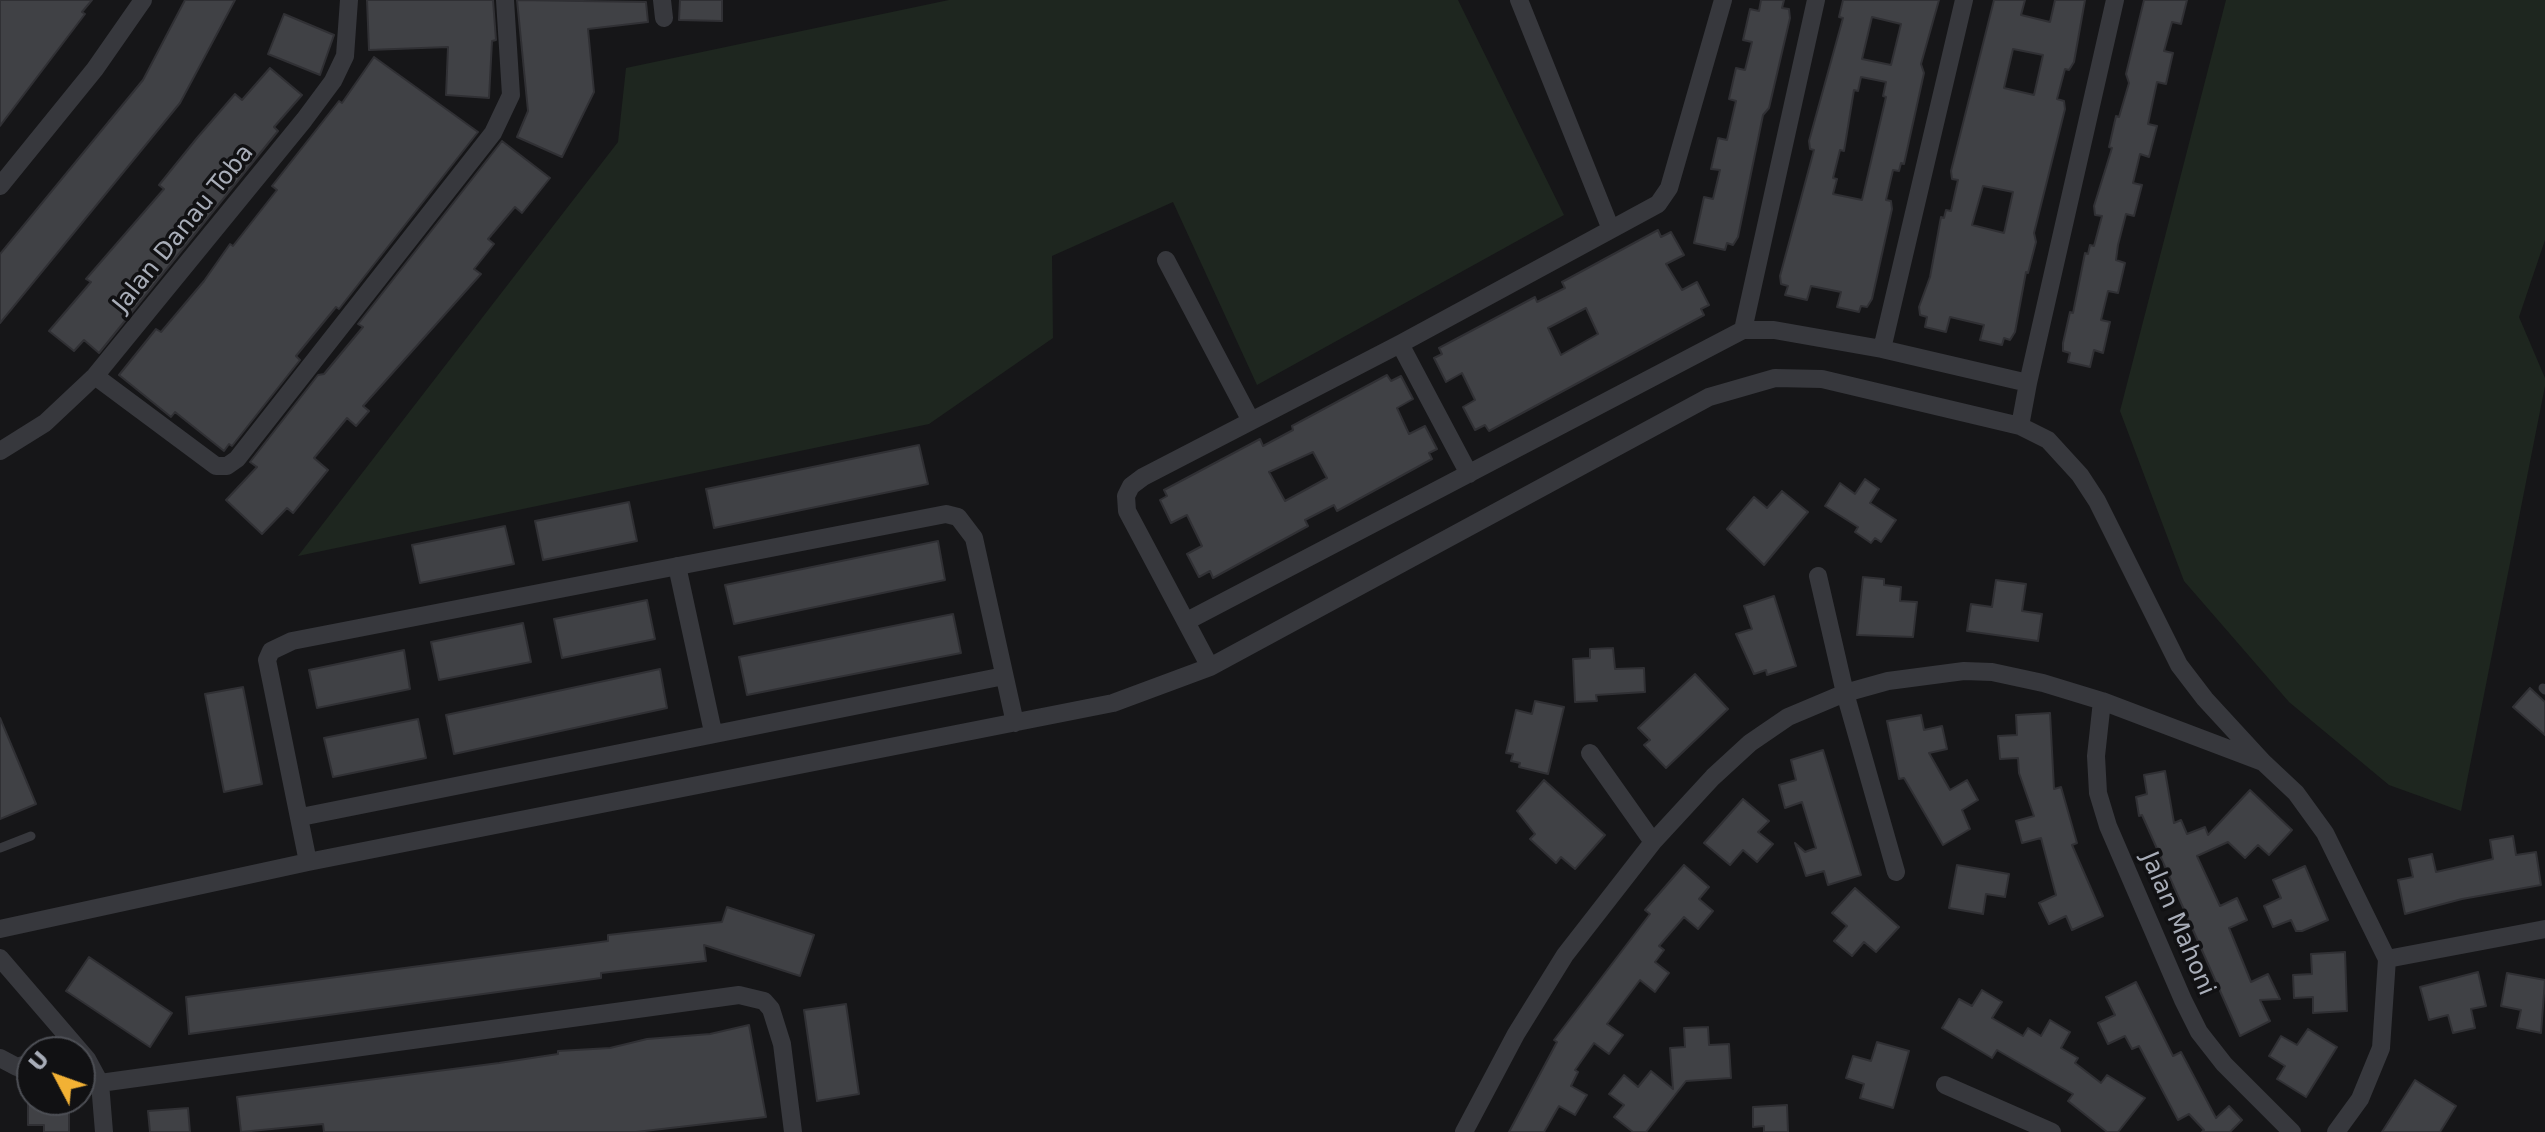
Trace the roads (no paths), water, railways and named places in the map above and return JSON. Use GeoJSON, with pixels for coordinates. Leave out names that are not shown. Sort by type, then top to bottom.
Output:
{"type":"FeatureCollection","features":[{"type":"Feature","properties":{"kind":"street"},"geometry":{"type":"LineString","coordinates":[[0,186],[95,69],[143,0]]}},
{"type":"Feature","properties":{"kind":"street","name":"Jalan Danau Toba"},"geometry":{"type":"LineString","coordinates":[[0,451],[45,423],[95,376],[333,81],[345,56],[349,0]]}},
{"type":"Feature","properties":{"kind":"street"},"geometry":{"type":"LineString","coordinates":[[95,376],[216,466],[227,466],[237,459],[493,133],[511,95],[505,0]]}},
{"type":"Feature","properties":{"kind":"street"},"geometry":{"type":"LineString","coordinates":[[1519,0],[1610,227]]}},
{"type":"Feature","properties":{"kind":"street"},"geometry":{"type":"LineString","coordinates":[[1210,667],[1127,511],[1126,496],[1131,486],[1250,419],[1400,344],[1610,227],[1658,204],[1669,188],[1723,0]]}},
{"type":"Feature","properties":{"kind":"street"},"geometry":{"type":"LineString","coordinates":[[1743,330],[1816,0]]}},
{"type":"Feature","properties":{"kind":"street"},"geometry":{"type":"LineString","coordinates":[[1882,349],[1964,0]]}},
{"type":"Feature","properties":{"kind":"street"},"geometry":{"type":"LineString","coordinates":[[2020,426],[2115,0]]}},
{"type":"Feature","properties":{"kind":"street"},"geometry":{"type":"LineString","coordinates":[[1166,260],[1250,419]]}},
{"type":"Feature","properties":{"kind":"street"},"geometry":{"type":"LineString","coordinates":[[1187,621],[1743,330],[1774,330],[1882,349],[2028,383]]}},
{"type":"Feature","properties":{"kind":"street"},"geometry":{"type":"LineString","coordinates":[[1400,344],[1469,474]]}},
{"type":"Feature","properties":{"kind":"street"},"geometry":{"type":"LineString","coordinates":[[0,929],[308,862],[1113,703],[1210,667],[1653,426],[1743,385],[1775,378],[1822,379],[2020,426],[2048,440],[2080,475],[2097,501],[2179,665],[2205,699],[2296,793],[2325,833],[2387,959],[2381,1048],[2360,1099],[2336,1132]]}},
{"type":"Feature","properties":{"kind":"street"},"geometry":{"type":"LineString","coordinates":[[308,862],[269,673],[271,651],[280,645],[931,515],[958,517],[974,538],[1015,723]]}},
{"type":"Feature","properties":{"kind":"street"},"geometry":{"type":"LineString","coordinates":[[677,566],[713,732]]}},
{"type":"Feature","properties":{"kind":"street"},"geometry":{"type":"LineString","coordinates":[[1818,576],[1845,693],[1896,872]]}},
{"type":"Feature","properties":{"kind":"street"},"geometry":{"type":"LineString","coordinates":[[1464,1132],[1516,1034],[1565,955],[1653,842],[1713,777],[1750,743],[1788,717],[1845,693],[1928,673],[1964,671],[2030,680],[2102,701],[2263,762]]}},
{"type":"Feature","properties":{"kind":"street"},"geometry":{"type":"LineString","coordinates":[[301,817],[1004,676]]}},
{"type":"Feature","properties":{"kind":"street"},"geometry":{"type":"LineString","coordinates":[[2190,734],[2205,699]]}},
{"type":"Feature","properties":{"kind":"street","name":"Jalan Mahoni"},"geometry":{"type":"LineString","coordinates":[[2102,701],[2096,756],[2098,793],[2108,826],[2183,1000],[2199,1032],[2224,1064],[2292,1132]]}},
{"type":"Feature","properties":{"kind":"street"},"geometry":{"type":"LineString","coordinates":[[1590,753],[1653,842]]}},
{"type":"Feature","properties":{"kind":"street"},"geometry":{"type":"LineString","coordinates":[[2387,959],[2545,929]]}},
{"type":"Feature","properties":{"kind":"street"},"geometry":{"type":"LineString","coordinates":[[0,958],[65,1036]]}},
{"type":"Feature","properties":{"kind":"street"},"geometry":{"type":"LineString","coordinates":[[100,1083],[739,995],[764,1001],[771,1009],[782,1044],[793,1132]]}},
{"type":"Feature","properties":{"kind":"street"},"geometry":{"type":"LineString","coordinates":[[96,1076],[100,1083],[104,1132]]}},
{"type":"Feature","properties":{"kind":"street"},"geometry":{"type":"LineString","coordinates":[[1945,1085],[2052,1132]]}},
{"type":"Feature","properties":{"kind":"lane"},"geometry":{"type":"LineString","coordinates":[[0,848],[31,836]]}}]}
